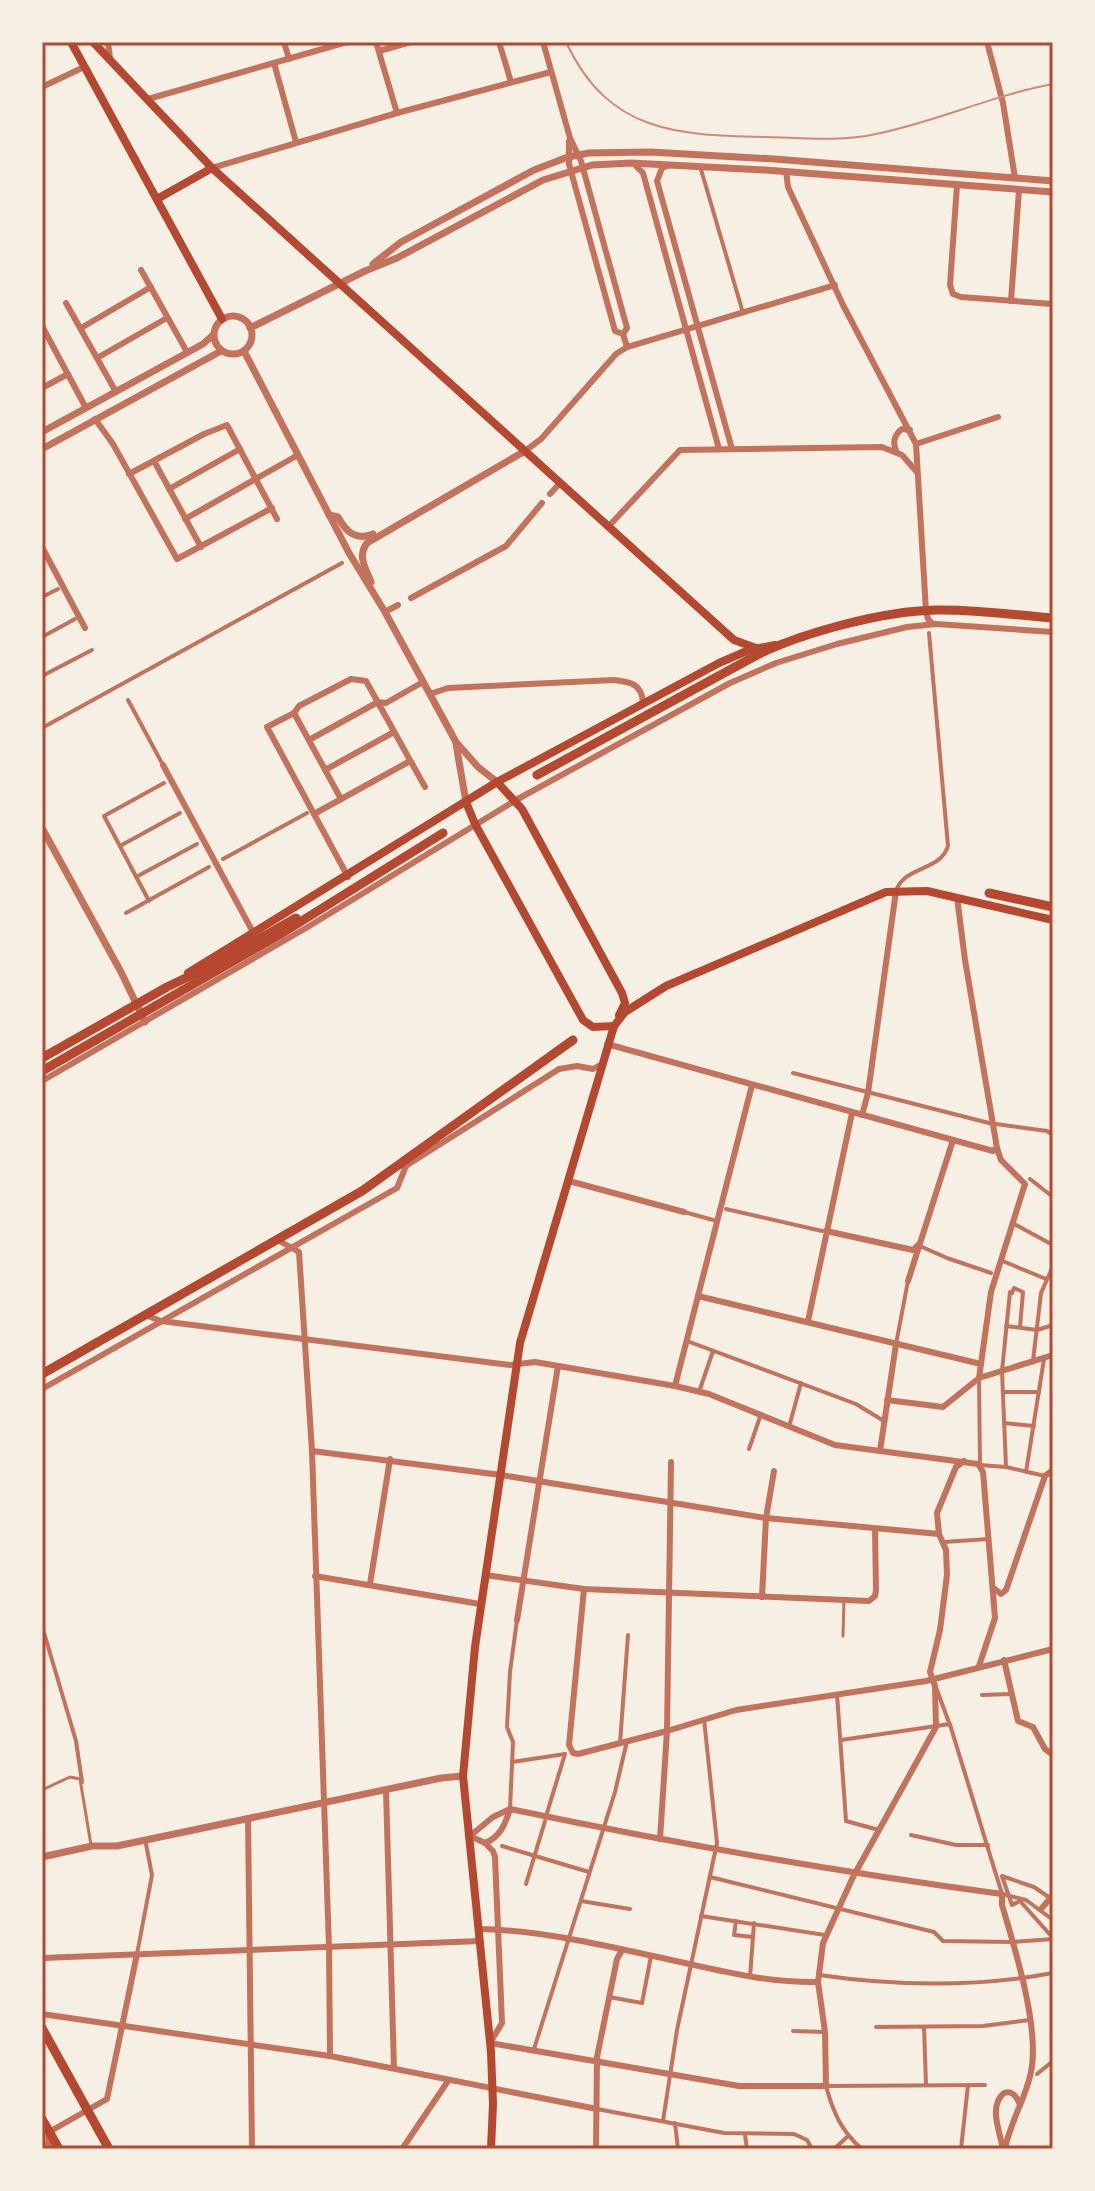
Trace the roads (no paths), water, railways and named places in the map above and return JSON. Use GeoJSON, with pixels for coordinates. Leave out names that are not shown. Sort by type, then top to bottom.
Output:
{"type":"FeatureCollection","features":[{"type":"Feature","properties":{"kind":"main road"},"geometry":{"type":"LineString","coordinates":[[71,42],[222,319]]}},
{"type":"Feature","properties":{"kind":"main road"},"geometry":{"type":"LineString","coordinates":[[93,42],[212,168],[734,640],[756,648]]}},
{"type":"Feature","properties":{"kind":"main road"},"geometry":{"type":"LineString","coordinates":[[157,199],[212,168]]}},
{"type":"Feature","properties":{"kind":"main road"},"geometry":{"type":"LineString","coordinates":[[42,1058],[141,1014],[167,987],[497,782],[719,663],[756,648],[926,611],[1053,618]]}},
{"type":"Feature","properties":{"kind":"main road"},"geometry":{"type":"LineString","coordinates":[[537,775],[778,645]]}},
{"type":"Feature","properties":{"kind":"main road"},"geometry":{"type":"LineString","coordinates":[[491,2149],[493,2088],[490,2043],[463,1776],[480,1604],[520,1343],[607,1044],[625,1003],[519,804],[497,782]]}},
{"type":"Feature","properties":{"kind":"main road"},"geometry":{"type":"LineString","coordinates":[[466,802],[475,824],[583,1020],[593,1027],[616,1022],[633,1006],[666,986],[870,897],[896,891],[927,891],[1053,920]]}},
{"type":"Feature","properties":{"kind":"main road"},"geometry":{"type":"LineString","coordinates":[[167,987],[219,962],[443,833]]}},
{"type":"Feature","properties":{"kind":"main road"},"geometry":{"type":"LineString","coordinates":[[42,1071],[284,932],[355,886]]}},
{"type":"Feature","properties":{"kind":"main road"},"geometry":{"type":"LineString","coordinates":[[989,893],[1053,907]]}},
{"type":"Feature","properties":{"kind":"main road"},"geometry":{"type":"LineString","coordinates":[[44,1373],[362,1191],[573,1040]]}},
{"type":"Feature","properties":{"kind":"main road"},"geometry":{"type":"LineString","coordinates":[[42,2028],[109,2149]]}},
{"type":"Feature","properties":{"kind":"main road"},"geometry":{"type":"LineString","coordinates":[[42,2119],[59,2149]]}},
{"type":"Feature","properties":{"kind":"street"},"geometry":{"type":"LineString","coordinates":[[108,42],[111,61]]}},
{"type":"Feature","properties":{"kind":"street"},"geometry":{"type":"LineString","coordinates":[[284,42],[289,59]]}},
{"type":"Feature","properties":{"kind":"street"},"geometry":{"type":"LineString","coordinates":[[148,99],[347,42]]}},
{"type":"Feature","properties":{"kind":"street"},"geometry":{"type":"LineString","coordinates":[[376,42],[397,113]]}},
{"type":"Feature","properties":{"kind":"street"},"geometry":{"type":"LineString","coordinates":[[379,51],[411,42]]}},
{"type":"Feature","properties":{"kind":"street"},"geometry":{"type":"LineString","coordinates":[[499,42],[511,82]]}},
{"type":"Feature","properties":{"kind":"street"},"geometry":{"type":"LineString","coordinates":[[543,42],[570,138],[580,155],[627,328],[623,334]]}},
{"type":"Feature","properties":{"kind":"street"},"geometry":{"type":"LineString","coordinates":[[987,42],[1003,103],[1015,178]]}},
{"type":"Feature","properties":{"kind":"street"},"geometry":{"type":"LineString","coordinates":[[274,63],[296,142]]}},
{"type":"Feature","properties":{"kind":"street"},"geometry":{"type":"LineString","coordinates":[[42,87],[84,67]]}},
{"type":"Feature","properties":{"kind":"street"},"geometry":{"type":"LineString","coordinates":[[212,168],[397,113],[551,72]]}},
{"type":"Feature","properties":{"kind":"street"},"geometry":{"type":"LineString","coordinates":[[570,138],[570,170],[615,331],[623,334]]}},
{"type":"Feature","properties":{"kind":"street"},"geometry":{"type":"LineString","coordinates":[[365,271],[401,242],[534,170],[580,155],[625,152],[680,154],[1053,181]]}},
{"type":"Feature","properties":{"kind":"street"},"geometry":{"type":"LineString","coordinates":[[631,163],[643,173],[719,449]]}},
{"type":"Feature","properties":{"kind":"street"},"geometry":{"type":"LineString","coordinates":[[250,328],[397,258],[543,180],[583,167],[631,163],[700,166],[1053,192]]}},
{"type":"Feature","properties":{"kind":"street"},"geometry":{"type":"LineString","coordinates":[[672,165],[662,168],[657,181],[732,449]]}},
{"type":"Feature","properties":{"kind":"street"},"geometry":{"type":"LineString","coordinates":[[700,166],[743,313]]}},
{"type":"Feature","properties":{"kind":"street"},"geometry":{"type":"LineString","coordinates":[[786,171],[788,187],[916,447],[926,611],[933,624]]}},
{"type":"Feature","properties":{"kind":"street"},"geometry":{"type":"LineString","coordinates":[[957,185],[951,290],[961,297],[1053,304]]}},
{"type":"Feature","properties":{"kind":"street"},"geometry":{"type":"LineString","coordinates":[[1011,301],[1019,190]]}},
{"type":"Feature","properties":{"kind":"street"},"geometry":{"type":"LineString","coordinates":[[141,270],[187,352]]}},
{"type":"Feature","properties":{"kind":"street"},"geometry":{"type":"LineString","coordinates":[[329,515],[338,517],[347,531],[358,537],[393,525],[506,464],[541,439],[616,354],[627,347],[835,285]]}},
{"type":"Feature","properties":{"kind":"street"},"geometry":{"type":"LineString","coordinates":[[81,328],[151,287]]}},
{"type":"Feature","properties":{"kind":"street"},"geometry":{"type":"LineString","coordinates":[[66,303],[116,392]]}},
{"type":"Feature","properties":{"kind":"street"},"geometry":{"type":"LineString","coordinates":[[97,358],[167,318]]}},
{"type":"Feature","properties":{"kind":"street"},"geometry":{"type":"LineString","coordinates":[[42,432],[187,352],[213,335],[222,319],[242,318],[250,328],[250,343],[244,351],[232,354],[221,351],[42,449]]}},
{"type":"Feature","properties":{"kind":"street"},"geometry":{"type":"LineString","coordinates":[[42,326],[86,408]]}},
{"type":"Feature","properties":{"kind":"street"},"geometry":{"type":"LineString","coordinates":[[623,334],[627,347]]}},
{"type":"Feature","properties":{"kind":"street"},"geometry":{"type":"LineString","coordinates":[[213,335],[221,351]]}},
{"type":"Feature","properties":{"kind":"street"},"geometry":{"type":"LineString","coordinates":[[42,347],[51,342]]}},
{"type":"Feature","properties":{"kind":"street"},"geometry":{"type":"LineString","coordinates":[[244,351],[349,553],[456,742],[478,767],[497,782]]}},
{"type":"Feature","properties":{"kind":"street"},"geometry":{"type":"LineString","coordinates":[[42,388],[68,374]]}},
{"type":"Feature","properties":{"kind":"street"},"geometry":{"type":"LineString","coordinates":[[608,527],[680,450],[882,447],[912,454],[916,447],[998,417]]}},
{"type":"Feature","properties":{"kind":"street"},"geometry":{"type":"LineString","coordinates":[[95,419],[177,559],[272,508]]}},
{"type":"Feature","properties":{"kind":"street"},"geometry":{"type":"LineString","coordinates":[[129,474],[227,425],[277,519]]}},
{"type":"Feature","properties":{"kind":"street"},"geometry":{"type":"LineString","coordinates":[[910,430],[902,429],[894,442],[916,471]]}},
{"type":"Feature","properties":{"kind":"street"},"geometry":{"type":"LineString","coordinates":[[169,489],[240,449]]}},
{"type":"Feature","properties":{"kind":"street"},"geometry":{"type":"LineString","coordinates":[[185,519],[298,455]]}},
{"type":"Feature","properties":{"kind":"street"},"geometry":{"type":"LineString","coordinates":[[154,461],[201,547]]}},
{"type":"Feature","properties":{"kind":"street"},"geometry":{"type":"LineString","coordinates":[[550,494],[560,483]]}},
{"type":"Feature","properties":{"kind":"street"},"geometry":{"type":"LineString","coordinates":[[411,598],[506,546],[542,503]]}},
{"type":"Feature","properties":{"kind":"street"},"geometry":{"type":"LineString","coordinates":[[383,609],[363,562],[362,549],[393,525]]}},
{"type":"Feature","properties":{"kind":"street"},"geometry":{"type":"LineString","coordinates":[[42,547],[85,628]]}},
{"type":"Feature","properties":{"kind":"street"},"geometry":{"type":"LineString","coordinates":[[42,728],[342,563]]}},
{"type":"Feature","properties":{"kind":"street"},"geometry":{"type":"LineString","coordinates":[[42,597],[58,589]]}},
{"type":"Feature","properties":{"kind":"street"},"geometry":{"type":"LineString","coordinates":[[383,609],[398,605]]}},
{"type":"Feature","properties":{"kind":"street"},"geometry":{"type":"LineString","coordinates":[[42,637],[75,619]]}},
{"type":"Feature","properties":{"kind":"street"},"geometry":{"type":"LineString","coordinates":[[42,1081],[141,1014],[306,928],[475,824],[519,804],[632,735],[730,683],[776,663],[907,627],[933,624],[1053,632]]}},
{"type":"Feature","properties":{"kind":"street"},"geometry":{"type":"LineString","coordinates":[[862,1115],[868,1093],[896,891],[902,879],[942,859],[948,846],[929,633]]}},
{"type":"Feature","properties":{"kind":"street"},"geometry":{"type":"LineString","coordinates":[[42,676],[92,650]]}},
{"type":"Feature","properties":{"kind":"street"},"geometry":{"type":"LineString","coordinates":[[348,877],[310,814],[267,727],[351,679],[366,681],[425,787]]}},
{"type":"Feature","properties":{"kind":"street"},"geometry":{"type":"LineString","coordinates":[[430,694],[448,688],[614,680],[634,683],[640,690],[643,703]]}},
{"type":"Feature","properties":{"kind":"street"},"geometry":{"type":"LineString","coordinates":[[309,740],[378,702],[386,703],[423,682]]}},
{"type":"Feature","properties":{"kind":"street"},"geometry":{"type":"LineString","coordinates":[[128,700],[254,934]]}},
{"type":"Feature","properties":{"kind":"street"},"geometry":{"type":"LineString","coordinates":[[294,713],[341,799]]}},
{"type":"Feature","properties":{"kind":"street"},"geometry":{"type":"LineString","coordinates":[[325,770],[394,732]]}},
{"type":"Feature","properties":{"kind":"street"},"geometry":{"type":"LineString","coordinates":[[456,742],[466,802]]}},
{"type":"Feature","properties":{"kind":"street"},"geometry":{"type":"LineString","coordinates":[[223,859],[410,761]]}},
{"type":"Feature","properties":{"kind":"street"},"geometry":{"type":"LineString","coordinates":[[149,901],[104,816],[164,783]]}},
{"type":"Feature","properties":{"kind":"street"},"geometry":{"type":"LineString","coordinates":[[120,846],[180,813]]}},
{"type":"Feature","properties":{"kind":"street"},"geometry":{"type":"LineString","coordinates":[[42,828],[141,1014]]}},
{"type":"Feature","properties":{"kind":"street"},"geometry":{"type":"LineString","coordinates":[[136,877],[197,844]]}},
{"type":"Feature","properties":{"kind":"street"},"geometry":{"type":"LineString","coordinates":[[126,913],[209,867]]}},
{"type":"Feature","properties":{"kind":"street"},"geometry":{"type":"LineString","coordinates":[[957,897],[997,1148],[1001,1160],[1024,1180],[1014,1224],[1000,1260],[979,1378],[980,1465],[995,1618],[979,1666]]}},
{"type":"Feature","properties":{"kind":"street"},"geometry":{"type":"LineString","coordinates":[[607,1044],[994,1151],[997,1148]]}},
{"type":"Feature","properties":{"kind":"street"},"geometry":{"type":"LineString","coordinates":[[362,1191],[559,1069],[577,1066],[593,1069],[602,1064]]}},
{"type":"Feature","properties":{"kind":"street"},"geometry":{"type":"LineString","coordinates":[[793,1073],[993,1124],[1047,1131],[1053,1135]]}},
{"type":"Feature","properties":{"kind":"street"},"geometry":{"type":"LineString","coordinates":[[675,1386],[752,1085]]}},
{"type":"Feature","properties":{"kind":"street"},"geometry":{"type":"LineString","coordinates":[[808,1321],[824,1231],[852,1113]]}},
{"type":"Feature","properties":{"kind":"street"},"geometry":{"type":"LineString","coordinates":[[880,1451],[908,1281],[953,1140]]}},
{"type":"Feature","properties":{"kind":"street"},"geometry":{"type":"LineString","coordinates":[[42,1389],[397,1188],[406,1166]]}},
{"type":"Feature","properties":{"kind":"street"},"geometry":{"type":"LineString","coordinates":[[1030,1179],[1053,1197]]}},
{"type":"Feature","properties":{"kind":"street"},"geometry":{"type":"LineString","coordinates":[[569,1181],[717,1221]]}},
{"type":"Feature","properties":{"kind":"street"},"geometry":{"type":"LineString","coordinates":[[726,1209],[913,1250],[918,1245]]}},
{"type":"Feature","properties":{"kind":"street"},"geometry":{"type":"LineString","coordinates":[[1014,1224],[1053,1245]]}},
{"type":"Feature","properties":{"kind":"street"},"geometry":{"type":"LineString","coordinates":[[276,1239],[299,1252],[312,1451],[330,2056]]}},
{"type":"Feature","properties":{"kind":"street"},"geometry":{"type":"LineString","coordinates":[[918,1245],[991,1273]]}},
{"type":"Feature","properties":{"kind":"street"},"geometry":{"type":"LineString","coordinates":[[1000,1260],[1047,1280]]}},
{"type":"Feature","properties":{"kind":"street"},"geometry":{"type":"LineString","coordinates":[[1033,1361],[1041,1293],[1053,1266]]}},
{"type":"Feature","properties":{"kind":"street"},"geometry":{"type":"LineString","coordinates":[[1006,1467],[1002,1371],[1006,1326],[1014,1288],[1023,1292],[1020,1327]]}},
{"type":"Feature","properties":{"kind":"street"},"geometry":{"type":"LineString","coordinates":[[698,1296],[981,1364]]}},
{"type":"Feature","properties":{"kind":"street"},"geometry":{"type":"LineString","coordinates":[[145,1315],[161,1321],[510,1365],[535,1362],[675,1386],[761,1414],[835,1445],[1006,1467],[1045,1476]]}},
{"type":"Feature","properties":{"kind":"street"},"geometry":{"type":"LineString","coordinates":[[1006,1326],[1037,1330],[1053,1325]]}},
{"type":"Feature","properties":{"kind":"street"},"geometry":{"type":"LineString","coordinates":[[686,1341],[856,1404],[884,1421]]}},
{"type":"Feature","properties":{"kind":"street"},"geometry":{"type":"LineString","coordinates":[[699,1392],[713,1351]]}},
{"type":"Feature","properties":{"kind":"street"},"geometry":{"type":"LineString","coordinates":[[887,1400],[941,1407],[979,1378],[1053,1355]]}},
{"type":"Feature","properties":{"kind":"street"},"geometry":{"type":"LineString","coordinates":[[1026,1472],[1044,1359]]}},
{"type":"Feature","properties":{"kind":"street"},"geometry":{"type":"LineString","coordinates":[[485,1843],[501,1831],[510,1809],[513,1742],[507,1727],[510,1672],[558,1366]]}},
{"type":"Feature","properties":{"kind":"street"},"geometry":{"type":"LineString","coordinates":[[789,1427],[801,1383]]}},
{"type":"Feature","properties":{"kind":"street"},"geometry":{"type":"LineString","coordinates":[[1003,1392],[1039,1392]]}},
{"type":"Feature","properties":{"kind":"street"},"geometry":{"type":"LineString","coordinates":[[749,1449],[761,1414]]}},
{"type":"Feature","properties":{"kind":"street"},"geometry":{"type":"LineString","coordinates":[[1004,1423],[1034,1426]]}},
{"type":"Feature","properties":{"kind":"street"},"geometry":{"type":"LineString","coordinates":[[312,1451],[501,1475],[766,1518],[939,1534]]}},
{"type":"Feature","properties":{"kind":"street"},"geometry":{"type":"LineString","coordinates":[[370,1584],[390,1459]]}},
{"type":"Feature","properties":{"kind":"street"},"geometry":{"type":"LineString","coordinates":[[964,1461],[956,1467],[938,1509],[939,1534],[944,1542],[946,1592],[930,1672],[1006,1895],[1012,1905],[1020,1901],[1053,1939]]}},
{"type":"Feature","properties":{"kind":"street"},"geometry":{"type":"LineString","coordinates":[[660,1839],[667,1731],[671,1462]]}},
{"type":"Feature","properties":{"kind":"street"},"geometry":{"type":"LineString","coordinates":[[993,1586],[998,1593],[1006,1590],[1045,1476],[1053,1470]]}},
{"type":"Feature","properties":{"kind":"street"},"geometry":{"type":"LineString","coordinates":[[762,1597],[766,1518],[774,1471]]}},
{"type":"Feature","properties":{"kind":"street"},"geometry":{"type":"LineString","coordinates":[[485,1575],[584,1589],[869,1601],[876,1590],[875,1529]]}},
{"type":"Feature","properties":{"kind":"street"},"geometry":{"type":"LineString","coordinates":[[944,1542],[988,1539]]}},
{"type":"Feature","properties":{"kind":"street"},"geometry":{"type":"LineString","coordinates":[[315,1576],[480,1604]]}},
{"type":"Feature","properties":{"kind":"street"},"geometry":{"type":"LineString","coordinates":[[547,1813],[569,1753],[584,1589]]}},
{"type":"Feature","properties":{"kind":"street"},"geometry":{"type":"LineString","coordinates":[[42,1626],[76,1741],[82,1782]]}},
{"type":"Feature","properties":{"kind":"street"},"geometry":{"type":"LineString","coordinates":[[534,2049],[603,1828],[623,1742],[628,1635]]}},
{"type":"Feature","properties":{"kind":"street"},"geometry":{"type":"LineString","coordinates":[[512,1762],[623,1742],[736,1710],[934,1683],[979,1666],[1053,1649]]}},
{"type":"Feature","properties":{"kind":"street"},"geometry":{"type":"LineString","coordinates":[[1004,1660],[1018,1722],[1033,1727],[1045,1749],[1053,1755]]}},
{"type":"Feature","properties":{"kind":"street"},"geometry":{"type":"LineString","coordinates":[[862,2149],[847,2137],[833,2112],[826,2086],[825,2032],[819,1979],[826,1935],[855,1872],[936,1727],[934,1683]]}},
{"type":"Feature","properties":{"kind":"street"},"geometry":{"type":"LineString","coordinates":[[837,1694],[846,1821],[879,1830]]}},
{"type":"Feature","properties":{"kind":"street"},"geometry":{"type":"LineString","coordinates":[[982,1695],[1011,1694]]}},
{"type":"Feature","properties":{"kind":"street"},"geometry":{"type":"LineString","coordinates":[[663,2121],[691,1964],[717,1848],[704,1719]]}},
{"type":"Feature","properties":{"kind":"street"},"geometry":{"type":"LineString","coordinates":[[840,1740],[950,1724]]}},
{"type":"Feature","properties":{"kind":"street"},"geometry":{"type":"LineString","coordinates":[[42,1857],[92,1846],[117,1846],[463,1776]]}},
{"type":"Feature","properties":{"kind":"street"},"geometry":{"type":"LineString","coordinates":[[386,1790],[394,2068]]}},
{"type":"Feature","properties":{"kind":"street"},"geometry":{"type":"LineString","coordinates":[[985,2085],[739,2086],[490,2043],[502,2023],[495,1857],[485,1843],[470,1836],[493,1817],[510,1809],[660,1839],[1006,1895],[1026,1900],[1053,1920]]}},
{"type":"Feature","properties":{"kind":"street"},"geometry":{"type":"LineString","coordinates":[[248,1818],[252,2149]]}},
{"type":"Feature","properties":{"kind":"street"},"geometry":{"type":"LineString","coordinates":[[526,1884],[545,1821]]}},
{"type":"Feature","properties":{"kind":"street"},"geometry":{"type":"LineString","coordinates":[[911,1835],[956,1845],[988,1845]]}},
{"type":"Feature","properties":{"kind":"street"},"geometry":{"type":"LineString","coordinates":[[48,2149],[49,2132],[107,2099],[151,1887],[152,1875],[145,1839]]}},
{"type":"Feature","properties":{"kind":"street"},"geometry":{"type":"LineString","coordinates":[[502,1846],[589,1872]]}},
{"type":"Feature","properties":{"kind":"street"},"geometry":{"type":"LineString","coordinates":[[1004,2149],[1032,2066],[1022,1979],[1002,1905],[1006,1895],[1002,1876],[1034,1887],[1052,1900],[1040,1908]]}},
{"type":"Feature","properties":{"kind":"street"},"geometry":{"type":"LineString","coordinates":[[710,1877],[934,1932],[943,1941],[1053,1939]]}},
{"type":"Feature","properties":{"kind":"street"},"geometry":{"type":"LineString","coordinates":[[581,1900],[630,1909]]}},
{"type":"Feature","properties":{"kind":"street"},"geometry":{"type":"LineString","coordinates":[[701,1916],[826,1935]]}},
{"type":"Feature","properties":{"kind":"street"},"geometry":{"type":"LineString","coordinates":[[736,1921],[734,1935],[753,1937]]}},
{"type":"Feature","properties":{"kind":"street"},"geometry":{"type":"LineString","coordinates":[[750,1977],[754,1923]]}},
{"type":"Feature","properties":{"kind":"street"},"geometry":{"type":"LineString","coordinates":[[479,1929],[622,1950],[773,1982],[819,1979],[913,1982],[1022,1979],[1053,1973]]}},
{"type":"Feature","properties":{"kind":"street"},"geometry":{"type":"LineString","coordinates":[[42,1958],[480,1941]]}},
{"type":"Feature","properties":{"kind":"street"},"geometry":{"type":"LineString","coordinates":[[595,2146],[597,2061],[617,1959],[622,1950]]}},
{"type":"Feature","properties":{"kind":"street"},"geometry":{"type":"LineString","coordinates":[[609,1997],[642,2003],[651,1956]]}},
{"type":"Feature","properties":{"kind":"street"},"geometry":{"type":"LineString","coordinates":[[42,2014],[330,2056],[448,2081],[745,2135],[794,2134],[807,2140],[812,2149]]}},
{"type":"Feature","properties":{"kind":"street"},"geometry":{"type":"LineString","coordinates":[[876,2027],[979,2026],[1029,2020]]}},
{"type":"Feature","properties":{"kind":"street"},"geometry":{"type":"LineString","coordinates":[[924,2027],[926,2085]]}},
{"type":"Feature","properties":{"kind":"street"},"geometry":{"type":"LineString","coordinates":[[793,2031],[825,2032]]}},
{"type":"Feature","properties":{"kind":"street"},"geometry":{"type":"LineString","coordinates":[[1037,2074],[1053,2061]]}},
{"type":"Feature","properties":{"kind":"street"},"geometry":{"type":"LineString","coordinates":[[402,2149],[448,2081]]}},
{"type":"Feature","properties":{"kind":"street"},"geometry":{"type":"LineString","coordinates":[[961,2149],[968,2085]]}},
{"type":"Feature","properties":{"kind":"street"},"geometry":{"type":"LineString","coordinates":[[1004,2149],[997,2117],[998,2099],[1004,2093],[1012,2093],[1020,2105]]}},
{"type":"Feature","properties":{"kind":"street"},"geometry":{"type":"LineString","coordinates":[[675,2123],[678,2149]]}},
{"type":"Feature","properties":{"kind":"street"},"geometry":{"type":"LineString","coordinates":[[745,2135],[747,2149]]}},
{"type":"Feature","properties":{"kind":"street"},"geometry":{"type":"LineString","coordinates":[[834,2149],[847,2137]]}},
{"type":"Feature","properties":{"kind":"lane"},"geometry":{"type":"LineString","coordinates":[[843,1636],[844,1601]]}},
{"type":"Feature","properties":{"kind":"lane"},"geometry":{"type":"LineString","coordinates":[[42,1790],[70,1777],[82,1782],[92,1846]]}},
{"type":"Feature","properties":{"kind":"tram line"},"geometry":{"type":"LineString","coordinates":[[566,42],[583,72],[603,95],[625,112],[649,123],[704,134],[849,138],[921,123],[1053,84]]}}]}
